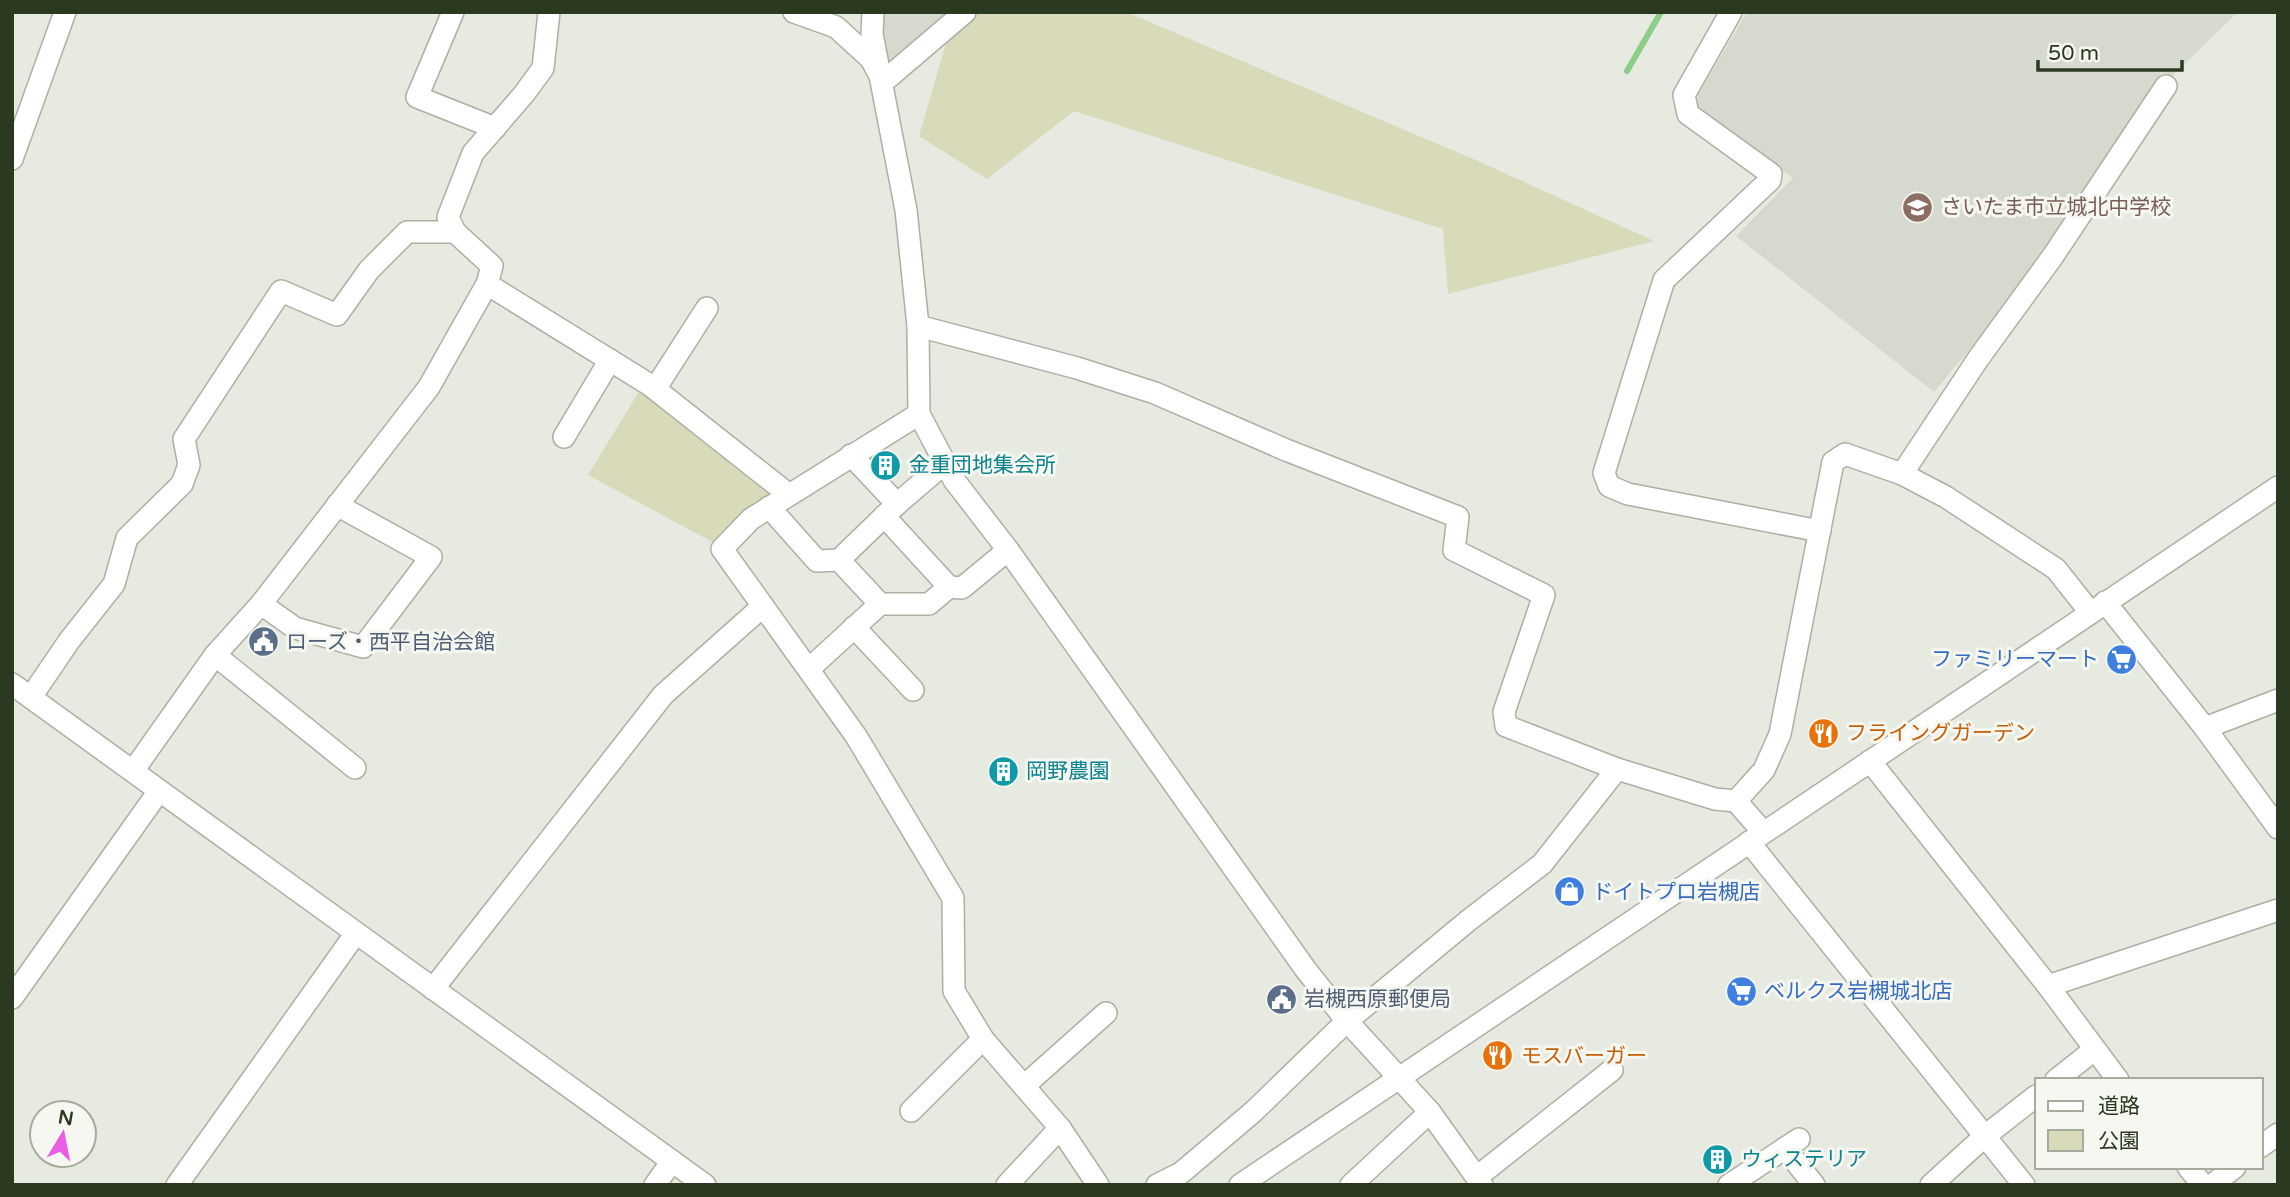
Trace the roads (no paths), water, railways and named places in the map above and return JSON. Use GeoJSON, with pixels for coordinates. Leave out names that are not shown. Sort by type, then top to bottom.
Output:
{"type":"FeatureCollection","features":[{"type":"Feature","properties":{"kind":"street"},"geometry":{"type":"LineString","coordinates":[[12,159],[65,12]]}},
{"type":"Feature","properties":{"kind":"street"},"geometry":{"type":"LineString","coordinates":[[453,12],[417,97],[495,128]]}},
{"type":"Feature","properties":{"kind":"street"},"geometry":{"type":"LineString","coordinates":[[133,771],[215,655],[261,604],[429,387],[487,284],[492,266],[455,232],[448,217],[474,153],[543,68],[549,12]]}},
{"type":"Feature","properties":{"kind":"street"},"geometry":{"type":"LineString","coordinates":[[794,12],[836,27],[871,59],[883,82]]}},
{"type":"Feature","properties":{"kind":"street"},"geometry":{"type":"LineString","coordinates":[[873,12],[873,34],[906,210],[918,326],[919,414],[954,480],[1007,550],[1306,970],[1347,1021],[1430,1112],[1479,1181],[1612,1070]]}},
{"type":"Feature","properties":{"kind":"street"},"geometry":{"type":"LineString","coordinates":[[883,82],[965,12]]}},
{"type":"Feature","properties":{"kind":"street"},"geometry":{"type":"LineString","coordinates":[[1731,12],[1684,96],[1688,114],[1771,174],[1770,180],[1664,280],[1604,473],[1609,486],[1628,494],[1820,531]]}},
{"type":"Feature","properties":{"kind":"street"},"geometry":{"type":"LineString","coordinates":[[1902,474],[1978,359],[2053,256],[2166,86]]}},
{"type":"Feature","properties":{"kind":"street"},"geometry":{"type":"LineString","coordinates":[[31,697],[69,640],[114,584],[127,538],[182,484],[189,466],[184,439],[281,291],[337,315],[369,270],[407,232],[455,232]]}},
{"type":"Feature","properties":{"kind":"street"},"geometry":{"type":"LineString","coordinates":[[487,284],[655,389],[788,495]]}},
{"type":"Feature","properties":{"kind":"street"},"geometry":{"type":"LineString","coordinates":[[655,389],[707,308]]}},
{"type":"Feature","properties":{"kind":"street"},"geometry":{"type":"LineString","coordinates":[[918,326],[1077,368],[1156,393],[1286,450],[1458,517],[1454,550],[1544,595],[1504,712],[1506,726],[1617,769],[1715,799],[1736,801]]}},
{"type":"Feature","properties":{"kind":"street"},"geometry":{"type":"LineString","coordinates":[[564,437],[610,360]]}},
{"type":"Feature","properties":{"kind":"street"},"geometry":{"type":"LineString","coordinates":[[919,414],[751,519],[722,549],[856,736],[953,898],[954,991],[983,1039],[1060,1128],[1098,1185]]}},
{"type":"Feature","properties":{"kind":"street"},"geometry":{"type":"LineString","coordinates":[[1736,801],[1764,770],[1780,734],[1833,462],[1845,454],[1902,474],[1946,497],[2056,569],[2098,607],[2205,728],[2278,828]]}},
{"type":"Feature","properties":{"kind":"street"},"geometry":{"type":"LineString","coordinates":[[851,456],[949,587]]}},
{"type":"Feature","properties":{"kind":"street"},"geometry":{"type":"LineString","coordinates":[[769,507],[817,561],[839,560],[945,463]]}},
{"type":"Feature","properties":{"kind":"street"},"geometry":{"type":"LineString","coordinates":[[1240,1185],[2278,487]]}},
{"type":"Feature","properties":{"kind":"street"},"geometry":{"type":"LineString","coordinates":[[261,604],[295,628],[363,647],[431,557],[337,505]]}},
{"type":"Feature","properties":{"kind":"street"},"geometry":{"type":"LineString","coordinates":[[808,669],[880,604],[929,604],[949,587],[962,588],[1007,550]]}},
{"type":"Feature","properties":{"kind":"street"},"geometry":{"type":"LineString","coordinates":[[839,560],[880,604]]}},
{"type":"Feature","properties":{"kind":"street"},"geometry":{"type":"LineString","coordinates":[[433,989],[663,695],[763,606]]}},
{"type":"Feature","properties":{"kind":"street"},"geometry":{"type":"LineString","coordinates":[[855,627],[913,690]]}},
{"type":"Feature","properties":{"kind":"street"},"geometry":{"type":"LineString","coordinates":[[215,655],[355,768]]}},
{"type":"Feature","properties":{"kind":"street"},"geometry":{"type":"LineString","coordinates":[[12,684],[705,1185]]}},
{"type":"Feature","properties":{"kind":"street"},"geometry":{"type":"LineString","coordinates":[[2205,728],[2278,701]]}},
{"type":"Feature","properties":{"kind":"street"},"geometry":{"type":"LineString","coordinates":[[1870,761],[2048,986],[2116,1078]]}},
{"type":"Feature","properties":{"kind":"street"},"geometry":{"type":"LineString","coordinates":[[1157,1185],[1181,1173],[1253,1112],[1347,1021],[1469,920],[1542,864],[1617,769]]}},
{"type":"Feature","properties":{"kind":"street"},"geometry":{"type":"LineString","coordinates":[[12,998],[159,791]]}},
{"type":"Feature","properties":{"kind":"street"},"geometry":{"type":"LineString","coordinates":[[1736,801],[1756,837],[2024,1185]]}},
{"type":"Feature","properties":{"kind":"street"},"geometry":{"type":"LineString","coordinates":[[2048,986],[2278,910]]}},
{"type":"Feature","properties":{"kind":"street"},"geometry":{"type":"LineString","coordinates":[[177,1185],[356,933]]}},
{"type":"Feature","properties":{"kind":"street"},"geometry":{"type":"LineString","coordinates":[[1024,1086],[1106,1013]]}},
{"type":"Feature","properties":{"kind":"street"},"geometry":{"type":"LineString","coordinates":[[911,1111],[983,1039]]}},
{"type":"Feature","properties":{"kind":"street"},"geometry":{"type":"LineString","coordinates":[[2059,1078],[2094,1050]]}},
{"type":"Feature","properties":{"kind":"street"},"geometry":{"type":"LineString","coordinates":[[1931,1185],[1985,1136],[2035,1097]]}},
{"type":"Feature","properties":{"kind":"street"},"geometry":{"type":"LineString","coordinates":[[1351,1185],[1430,1112]]}},
{"type":"Feature","properties":{"kind":"street"},"geometry":{"type":"LineString","coordinates":[[1007,1185],[1060,1128]]}},
{"type":"Feature","properties":{"kind":"street"},"geometry":{"type":"LineString","coordinates":[[2262,1146],[2278,1134]]}},
{"type":"Feature","properties":{"kind":"street"},"geometry":{"type":"LineString","coordinates":[[1729,1185],[1792,1143],[1815,1185]]}},
{"type":"Feature","properties":{"kind":"street"},"geometry":{"type":"LineString","coordinates":[[655,1185],[672,1161]]}},
{"type":"Feature","properties":{"kind":"street"},"geometry":{"type":"LineString","coordinates":[[2190,1169],[2203,1185]]}},
{"type":"Feature","properties":{"kind":"street"},"geometry":{"type":"LineString","coordinates":[[2212,1185],[2232,1169]]}},
{"type":"Feature","properties":{"kind":"waterway"},"geometry":{"type":"LineString","coordinates":[[1627,71],[1661,12]]}},
{"type":"Feature","properties":{"kind":"place","name":"さいたま市立城北中学校"},"geometry":{"type":"Point","coordinates":[1918,207]}},
{"type":"Feature","properties":{"kind":"place","name":"金重団地集会所"},"geometry":{"type":"Point","coordinates":[886,465]}},
{"type":"Feature","properties":{"kind":"place","name":"ローズ・西平自治会館"},"geometry":{"type":"Point","coordinates":[263,642]}},
{"type":"Feature","properties":{"kind":"place","name":"ファミリーマート"},"geometry":{"type":"Point","coordinates":[2122,659]}},
{"type":"Feature","properties":{"kind":"place","name":"フライングガーデン"},"geometry":{"type":"Point","coordinates":[1823,733]}},
{"type":"Feature","properties":{"kind":"place","name":"岡野農園"},"geometry":{"type":"Point","coordinates":[1003,771]}},
{"type":"Feature","properties":{"kind":"place","name":"ドイトプロ岩槻店"},"geometry":{"type":"Point","coordinates":[1569,892]}},
{"type":"Feature","properties":{"kind":"place","name":"ベルクス岩槻城北店"},"geometry":{"type":"Point","coordinates":[1741,991]}},
{"type":"Feature","properties":{"kind":"place","name":"岩槻西原郵便局"},"geometry":{"type":"Point","coordinates":[1281,999]}},
{"type":"Feature","properties":{"kind":"place","name":"モスバーガー"},"geometry":{"type":"Point","coordinates":[1498,1056]}},
{"type":"Feature","properties":{"kind":"place","name":"ウィステリア"},"geometry":{"type":"Point","coordinates":[1718,1159]}}]}
